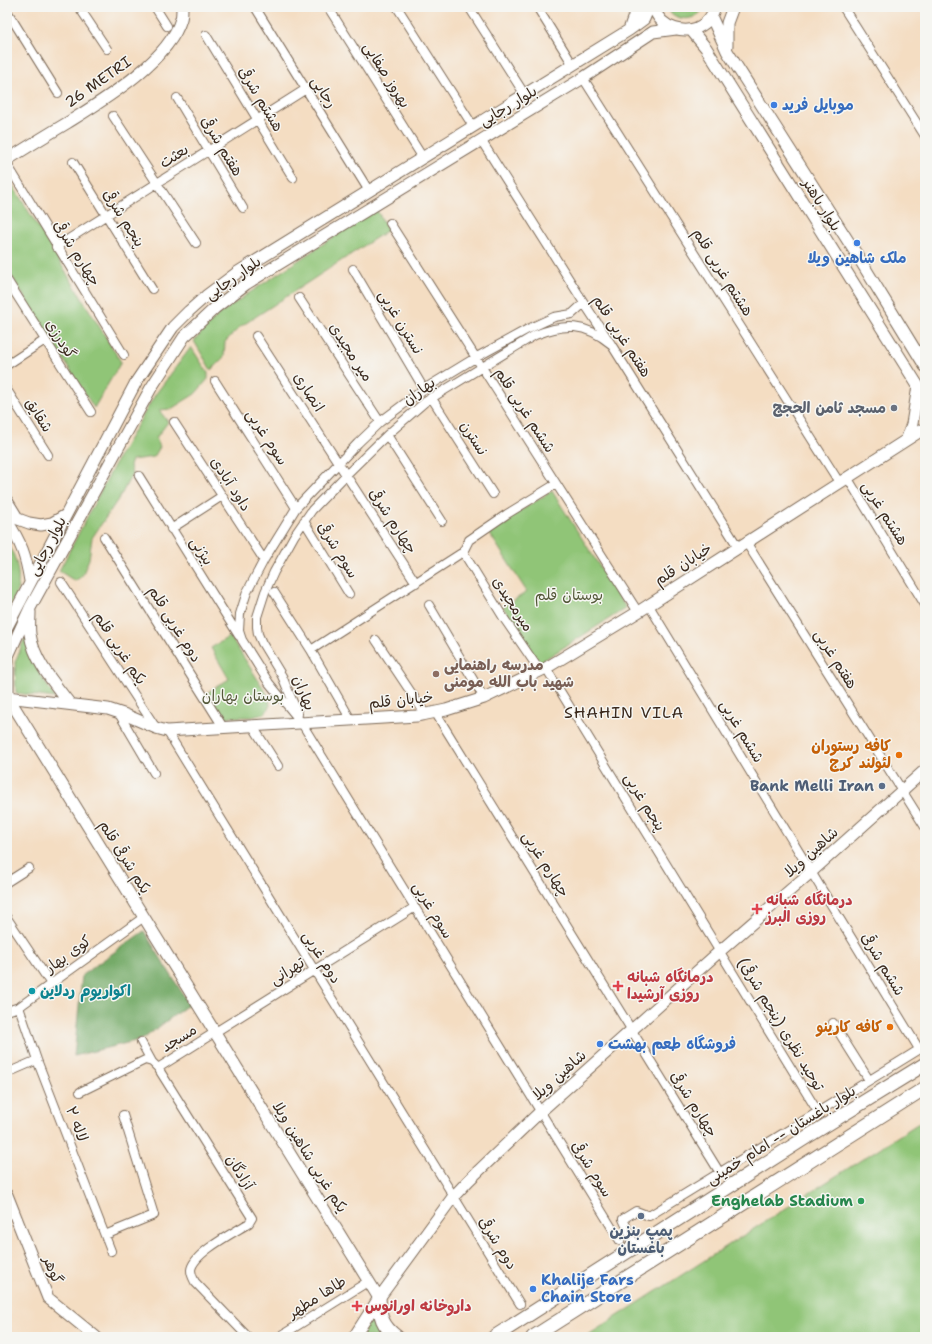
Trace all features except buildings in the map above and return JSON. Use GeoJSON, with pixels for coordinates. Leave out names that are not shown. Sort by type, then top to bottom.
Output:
{"type":"FeatureCollection","features":[{"type":"Feature","properties":{"kind":"main road","name":"بلوار باغستان -- امام خمینی"},"geometry":{"type":"LineString","coordinates":[[494,1337],[802,1140],[925,1064]]}},
{"type":"Feature","properties":{"kind":"main road"},"geometry":{"type":"LineString","coordinates":[[533,1337],[925,1088]]}},
{"type":"Feature","properties":{"kind":"main road"},"geometry":{"type":"LineString","coordinates":[[747,1176],[746,1184],[758,1194]]}},
{"type":"Feature","properties":{"kind":"main road"},"geometry":{"type":"LineString","coordinates":[[721,1192],[733,1198],[735,1204],[732,1210]]}},
{"type":"Feature","properties":{"kind":"main road"},"geometry":{"type":"LineString","coordinates":[[379,1298],[382,1321],[389,1331],[398,1337]]}},
{"type":"Feature","properties":{"kind":"street"},"geometry":{"type":"LineString","coordinates":[[79,7],[107,49]]}},
{"type":"Feature","properties":{"kind":"street"},"geometry":{"type":"LineString","coordinates":[[155,7],[167,26]]}},
{"type":"Feature","properties":{"kind":"street","name":"26 METRI"},"geometry":{"type":"LineString","coordinates":[[7,160],[103,101],[132,79],[156,57],[171,39],[181,19],[182,7]]}},
{"type":"Feature","properties":{"kind":"street","name":"رجایی"},"geometry":{"type":"LineString","coordinates":[[255,7],[369,191]]}},
{"type":"Feature","properties":{"kind":"street","name":"بهروز صفایی"},"geometry":{"type":"LineString","coordinates":[[328,7],[423,158]]}},
{"type":"Feature","properties":{"kind":"street"},"geometry":{"type":"LineString","coordinates":[[397,7],[473,126]]}},
{"type":"Feature","properties":{"kind":"street"},"geometry":{"type":"LineString","coordinates":[[468,7],[525,95]]}},
{"type":"Feature","properties":{"kind":"street"},"geometry":{"type":"LineString","coordinates":[[537,7],[573,65]]}},
{"type":"Feature","properties":{"kind":"street"},"geometry":{"type":"LineString","coordinates":[[629,30],[637,7]]}},
{"type":"Feature","properties":{"kind":"street","name":"بلوار رجایی"},"geometry":{"type":"LineString","coordinates":[[7,627],[136,382],[173,327],[189,311],[238,272],[629,30],[644,19],[649,7]]}},
{"type":"Feature","properties":{"kind":"street"},"geometry":{"type":"LineString","coordinates":[[654,7],[659,19],[676,29],[690,30],[702,25],[713,12]]}},
{"type":"Feature","properties":{"kind":"street"},"geometry":{"type":"LineString","coordinates":[[727,51],[728,23],[733,7]]}},
{"type":"Feature","properties":{"kind":"street"},"geometry":{"type":"LineString","coordinates":[[843,7],[925,136]]}},
{"type":"Feature","properties":{"kind":"street"},"geometry":{"type":"LineString","coordinates":[[7,11],[58,93]]}},
{"type":"Feature","properties":{"kind":"street","name":"بلوار باهنر"},"geometry":{"type":"LineString","coordinates":[[713,12],[727,51],[857,255],[925,366]]}},
{"type":"Feature","properties":{"kind":"street","name":"بلوار رجایی"},"geometry":{"type":"LineString","coordinates":[[7,696],[7,656],[30,608],[132,420],[184,337],[215,308],[246,284],[583,78],[653,32],[676,29]]}},
{"type":"Feature","properties":{"kind":"street","name":"بلوار باهنر"},"geometry":{"type":"LineString","coordinates":[[690,30],[706,48],[925,397]]}},
{"type":"Feature","properties":{"kind":"street","name":"هشتم شرقی"},"geometry":{"type":"LineString","coordinates":[[206,35],[293,178]]}},
{"type":"Feature","properties":{"kind":"street","name":"هشتم غربی قلم"},"geometry":{"type":"LineString","coordinates":[[583,78],[843,480]]}},
{"type":"Feature","properties":{"kind":"street","name":"بعثت"},"geometry":{"type":"LineString","coordinates":[[56,247],[306,89]]}},
{"type":"Feature","properties":{"kind":"street","name":"هفتم شرقی"},"geometry":{"type":"LineString","coordinates":[[177,98],[243,208]]}},
{"type":"Feature","properties":{"kind":"street"},"geometry":{"type":"LineString","coordinates":[[113,116],[196,243]]}},
{"type":"Feature","properties":{"kind":"street","name":"هفتم غربی قلم"},"geometry":{"type":"LineString","coordinates":[[481,140],[584,303],[742,544]]}},
{"type":"Feature","properties":{"kind":"street","name":"پنجم شرقی"},"geometry":{"type":"LineString","coordinates":[[73,162],[152,289]]}},
{"type":"Feature","properties":{"kind":"street","name":"چهارم شرقی"},"geometry":{"type":"LineString","coordinates":[[7,164],[56,247],[124,355]]}},
{"type":"Feature","properties":{"kind":"street","name":"ششم غربی قلم"},"geometry":{"type":"LineString","coordinates":[[390,223],[638,612]]}},
{"type":"Feature","properties":{"kind":"street","name":"نسترن غربی"},"geometry":{"type":"LineString","coordinates":[[353,269],[424,389]]}},
{"type":"Feature","properties":{"kind":"street","name":"گودرزی"},"geometry":{"type":"LineString","coordinates":[[7,280],[91,412]]}},
{"type":"Feature","properties":{"kind":"street","name":"میر مجیدی"},"geometry":{"type":"LineString","coordinates":[[299,298],[380,422]]}},
{"type":"Feature","properties":{"kind":"street","name":"بهاران"},"geometry":{"type":"LineString","coordinates":[[301,722],[269,683],[242,640],[239,631],[242,609],[247,592],[264,560],[296,508],[338,463],[380,422],[424,389],[476,358],[546,321],[572,314],[584,303]]}},
{"type":"Feature","properties":{"kind":"street"},"geometry":{"type":"LineString","coordinates":[[173,327],[184,337]]}},
{"type":"Feature","properties":{"kind":"street","name":"بهاران"},"geometry":{"type":"LineString","coordinates":[[301,722],[282,676],[258,634],[257,616],[265,592],[283,554],[312,510],[387,435],[431,397],[482,368],[535,335],[549,330],[566,327],[588,329],[598,334],[611,344]]}},
{"type":"Feature","properties":{"kind":"street","name":"انصاری"},"geometry":{"type":"LineString","coordinates":[[256,336],[346,475]]}},
{"type":"Feature","properties":{"kind":"street"},"geometry":{"type":"LineString","coordinates":[[7,365],[45,340]]}},
{"type":"Feature","properties":{"kind":"street","name":"سوم غربی"},"geometry":{"type":"LineString","coordinates":[[215,381],[296,508]]}},
{"type":"Feature","properties":{"kind":"street"},"geometry":{"type":"LineString","coordinates":[[907,438],[912,424],[918,386]]}},
{"type":"Feature","properties":{"kind":"street","name":"شقایق"},"geometry":{"type":"LineString","coordinates":[[7,390],[48,455]]}},
{"type":"Feature","properties":{"kind":"street","name":"نسترن"},"geometry":{"type":"LineString","coordinates":[[431,397],[493,494]]}},
{"type":"Feature","properties":{"kind":"street","name":"داود آبادی"},"geometry":{"type":"LineString","coordinates":[[174,422],[264,560]]}},
{"type":"Feature","properties":{"kind":"street","name":"خیابان قلم"},"geometry":{"type":"LineString","coordinates":[[7,696],[118,712],[167,731],[351,720],[431,713],[484,698],[543,669],[638,612],[648,604],[907,438],[925,428]]}},
{"type":"Feature","properties":{"kind":"street"},"geometry":{"type":"LineString","coordinates":[[387,435],[442,521]]}},
{"type":"Feature","properties":{"kind":"street","name":"چهارم شرقی"},"geometry":{"type":"LineString","coordinates":[[346,475],[416,583]]}},
{"type":"Feature","properties":{"kind":"street","name":"بیژنی"},"geometry":{"type":"LineString","coordinates":[[139,476],[242,640]]}},
{"type":"Feature","properties":{"kind":"street","name":"هشتم غربی"},"geometry":{"type":"LineString","coordinates":[[843,480],[925,605]]}},
{"type":"Feature","properties":{"kind":"street"},"geometry":{"type":"LineString","coordinates":[[311,650],[463,552],[469,540],[507,514],[556,484]]}},
{"type":"Feature","properties":{"kind":"street"},"geometry":{"type":"LineString","coordinates":[[171,529],[222,496]]}},
{"type":"Feature","properties":{"kind":"street"},"geometry":{"type":"LineString","coordinates":[[7,501],[18,519],[29,523],[41,525],[52,523],[66,515]]}},
{"type":"Feature","properties":{"kind":"street"},"geometry":{"type":"LineString","coordinates":[[7,521],[20,542],[26,557],[30,581]]}},
{"type":"Feature","properties":{"kind":"street","name":"سوم شرقی"},"geometry":{"type":"LineString","coordinates":[[304,521],[349,594]]}},
{"type":"Feature","properties":{"kind":"street","name":"دوم غربی قلم"},"geometry":{"type":"LineString","coordinates":[[104,537],[223,727]]}},
{"type":"Feature","properties":{"kind":"street","name":"هفتم غربی"},"geometry":{"type":"LineString","coordinates":[[742,544],[902,790]]}},
{"type":"Feature","properties":{"kind":"street","name":"میرمجیدی"},"geometry":{"type":"LineString","coordinates":[[463,552],[503,617],[543,669]]}},
{"type":"Feature","properties":{"kind":"street","name":"یکم غربی قلم"},"geometry":{"type":"LineString","coordinates":[[61,582],[156,728]]}},
{"type":"Feature","properties":{"kind":"street"},"geometry":{"type":"LineString","coordinates":[[274,592],[311,650],[351,720]]}},
{"type":"Feature","properties":{"kind":"street","name":"ششم غربی"},"geometry":{"type":"LineString","coordinates":[[648,604],[811,872]]}},
{"type":"Feature","properties":{"kind":"street"},"geometry":{"type":"LineString","coordinates":[[429,605],[484,698]]}},
{"type":"Feature","properties":{"kind":"street"},"geometry":{"type":"LineString","coordinates":[[30,608],[30,634],[36,656],[51,680],[70,704]]}},
{"type":"Feature","properties":{"kind":"street"},"geometry":{"type":"LineString","coordinates":[[376,640],[431,713]]}},
{"type":"Feature","properties":{"kind":"street","name":"پنجم غربی"},"geometry":{"type":"LineString","coordinates":[[543,669],[720,951]]}},
{"type":"Feature","properties":{"kind":"street"},"geometry":{"type":"LineString","coordinates":[[269,683],[274,686],[279,685],[282,676]]}},
{"type":"Feature","properties":{"kind":"street","name":"یکم شرقی قلم"},"geometry":{"type":"LineString","coordinates":[[7,696],[215,1032]]}},
{"type":"Feature","properties":{"kind":"street"},"geometry":{"type":"LineString","coordinates":[[118,712],[154,773]]}},
{"type":"Feature","properties":{"kind":"street","name":"چهارم غربی"},"geometry":{"type":"LineString","coordinates":[[431,713],[632,1030]]}},
{"type":"Feature","properties":{"kind":"street","name":"سوم غربی"},"geometry":{"type":"LineString","coordinates":[[301,722],[540,1112]]}},
{"type":"Feature","properties":{"kind":"street"},"geometry":{"type":"LineString","coordinates":[[252,725],[278,766]]}},
{"type":"Feature","properties":{"kind":"street","name":"دوم غربی"},"geometry":{"type":"LineString","coordinates":[[167,731],[453,1197]]}},
{"type":"Feature","properties":{"kind":"street","name":"شاهین ویلا"},"geometry":{"type":"LineString","coordinates":[[354,1337],[379,1298],[453,1197],[468,1180],[540,1112],[925,770]]}},
{"type":"Feature","properties":{"kind":"street"},"geometry":{"type":"LineString","coordinates":[[902,790],[925,827]]}},
{"type":"Feature","properties":{"kind":"street"},"geometry":{"type":"LineString","coordinates":[[7,882],[29,868]]}},
{"type":"Feature","properties":{"kind":"street","name":"ششم شرقی"},"geometry":{"type":"LineString","coordinates":[[811,872],[922,1048]]}},
{"type":"Feature","properties":{"kind":"street","name":"تهرانی"},"geometry":{"type":"LineString","coordinates":[[215,1032],[415,907]]}},
{"type":"Feature","properties":{"kind":"street","name":"کوی بهار"},"geometry":{"type":"LineString","coordinates":[[7,1011],[19,1007],[144,917]]}},
{"type":"Feature","properties":{"kind":"street"},"geometry":{"type":"LineString","coordinates":[[7,918],[51,984]]}},
{"type":"Feature","properties":{"kind":"street","name":"توحید نظری (پنجم شرقی)"},"geometry":{"type":"LineString","coordinates":[[720,951],[818,1112]]}},
{"type":"Feature","properties":{"kind":"street","name":"لاله ۲"},"geometry":{"type":"LineString","coordinates":[[19,1007],[37,1060],[111,1250]]}},
{"type":"Feature","properties":{"kind":"street"},"geometry":{"type":"LineString","coordinates":[[832,1023],[869,1080]]}},
{"type":"Feature","properties":{"kind":"street","name":"چهارم شرقی"},"geometry":{"type":"LineString","coordinates":[[632,1030],[720,1172]]}},
{"type":"Feature","properties":{"kind":"street","name":"مسجد"},"geometry":{"type":"LineString","coordinates":[[152,1063],[215,1032]]}},
{"type":"Feature","properties":{"kind":"street","name":"یکم غربی شاهین ویلا"},"geometry":{"type":"LineString","coordinates":[[215,1032],[379,1298]]}},
{"type":"Feature","properties":{"kind":"street","name":"آزادگان"},"geometry":{"type":"LineString","coordinates":[[141,1042],[152,1063],[252,1218],[249,1223],[198,1257],[191,1270],[192,1277],[195,1282],[248,1337]]}},
{"type":"Feature","properties":{"kind":"street"},"geometry":{"type":"LineString","coordinates":[[628,1252],[632,1239],[623,1219],[636,1211],[649,1216],[922,1048]]}},
{"type":"Feature","properties":{"kind":"street"},"geometry":{"type":"LineString","coordinates":[[7,1073],[37,1060]]}},
{"type":"Feature","properties":{"kind":"street"},"geometry":{"type":"LineString","coordinates":[[80,1092],[152,1063]]}},
{"type":"Feature","properties":{"kind":"street","name":"سوم شرقی"},"geometry":{"type":"LineString","coordinates":[[540,1112],[620,1242]]}},
{"type":"Feature","properties":{"kind":"street"},"geometry":{"type":"LineString","coordinates":[[105,1235],[154,1215],[123,1115]]}},
{"type":"Feature","properties":{"kind":"street"},"geometry":{"type":"LineString","coordinates":[[794,1127],[802,1140]]}},
{"type":"Feature","properties":{"kind":"street","name":"گوهر"},"geometry":{"type":"LineString","coordinates":[[7,1195],[48,1298],[96,1337]]}},
{"type":"Feature","properties":{"kind":"street","name":"دوم شرقی"},"geometry":{"type":"LineString","coordinates":[[453,1197],[520,1304]]}},
{"type":"Feature","properties":{"kind":"street","name":"طاها مطهر"},"geometry":{"type":"LineString","coordinates":[[279,1337],[369,1281]]}},
{"type":"Feature","properties":{"kind":"green space"},"geometry":{"type":"Polygon","coordinates":[[[666,7],[705,7],[696,16],[685,19],[674,16],[666,7]]]}},
{"type":"Feature","properties":{"kind":"green space"},"geometry":{"type":"Polygon","coordinates":[[[10,181],[121,362],[94,408],[7,269],[7,182],[10,181]]]}},
{"type":"Feature","properties":{"kind":"green space"},"geometry":{"type":"Polygon","coordinates":[[[376,209],[388,230],[240,327],[225,342],[224,357],[211,370],[194,341],[217,316],[249,293],[376,209]]]}},
{"type":"Feature","properties":{"kind":"green space"},"geometry":{"type":"Polygon","coordinates":[[[191,347],[208,373],[208,379],[195,394],[171,409],[159,410],[168,422],[156,438],[160,447],[154,457],[132,460],[130,466],[132,474],[121,495],[92,538],[89,559],[82,576],[75,581],[59,571],[119,456],[155,395],[191,347]]]}},
{"type":"Feature","properties":{"kind":"green space","name":"بوستان قلم"},"geometry":{"type":"Polygon","coordinates":[[[552,491],[626,608],[539,663],[503,607],[527,592],[488,531],[552,491]]]}},
{"type":"Feature","properties":{"kind":"green space"},"geometry":{"type":"Polygon","coordinates":[[[7,541],[17,565],[18,585],[17,592],[7,611],[7,541]]]}},
{"type":"Feature","properties":{"kind":"green space"},"geometry":{"type":"Polygon","coordinates":[[[26,635],[30,658],[55,698],[16,693],[15,662],[26,635]]]}},
{"type":"Feature","properties":{"kind":"green space","name":"بوستان بهاران"},"geometry":{"type":"Polygon","coordinates":[[[230,636],[269,697],[270,707],[264,714],[252,717],[222,717],[208,692],[229,679],[211,648],[230,636]]]}},
{"type":"Feature","properties":{"kind":"green space"},"geometry":{"type":"Polygon","coordinates":[[[144,931],[189,1004],[143,1039],[74,1056],[82,975],[144,931]]]}},
{"type":"Feature","properties":{"kind":"green space","name":"Enghelab Stadium"},"geometry":{"type":"Polygon","coordinates":[[[925,1119],[925,1337],[585,1337],[925,1119]]]}},
{"type":"Feature","properties":{"kind":"green space"},"geometry":{"type":"Polygon","coordinates":[[[375,1311],[377,1324],[386,1337],[360,1337],[375,1311]]]}},
{"type":"Feature","properties":{"kind":"place","name":"موبایل فرید"},"geometry":{"type":"Point","coordinates":[774,105]}},
{"type":"Feature","properties":{"kind":"place","name":"ملک شاهین ویلا"},"geometry":{"type":"Point","coordinates":[857,243]}},
{"type":"Feature","properties":{"kind":"place","name":"مسجد ثامن الحجج"},"geometry":{"type":"Point","coordinates":[894,408]}},
{"type":"Feature","properties":{"kind":"place","name":"مدرسه راهنمایی شهید باب الله مومنی"},"geometry":{"type":"Point","coordinates":[436,674]}},
{"type":"Feature","properties":{"kind":"place","name":"کافه رستوران لئولند کرج"},"geometry":{"type":"Point","coordinates":[899,755]}},
{"type":"Feature","properties":{"kind":"place","name":"Bank Melli Iran"},"geometry":{"type":"Point","coordinates":[882,786]}},
{"type":"Feature","properties":{"kind":"place","name":"درمانگاه شبانه روزی البرز"},"geometry":{"type":"Point","coordinates":[757,909]}},
{"type":"Feature","properties":{"kind":"place","name":"درمانگاه شبانه روزی آرشیدا"},"geometry":{"type":"Point","coordinates":[618,986]}},
{"type":"Feature","properties":{"kind":"place","name":"اکواریوم ردلاین"},"geometry":{"type":"Point","coordinates":[32,991]}},
{"type":"Feature","properties":{"kind":"place","name":"کافه کارینو"},"geometry":{"type":"Point","coordinates":[890,1027]}},
{"type":"Feature","properties":{"kind":"place","name":"فروشگاه طعم بهشت"},"geometry":{"type":"Point","coordinates":[600,1044]}},
{"type":"Feature","properties":{"kind":"place","name":"Enghelab Stadium"},"geometry":{"type":"Point","coordinates":[861,1201]}},
{"type":"Feature","properties":{"kind":"place","name":"پمپ بنزین باغستان"},"geometry":{"type":"Point","coordinates":[641,1216]}},
{"type":"Feature","properties":{"kind":"place","name":"Khalije Fars Chain Store"},"geometry":{"type":"Point","coordinates":[533,1289]}},
{"type":"Feature","properties":{"kind":"place","name":"داروخانه اورانوس"},"geometry":{"type":"Point","coordinates":[357,1306]}},
{"type":"Feature","properties":{"kind":"district","name":"SHAHIN VILA"},"geometry":{"type":"Point","coordinates":[624,712]}}]}
